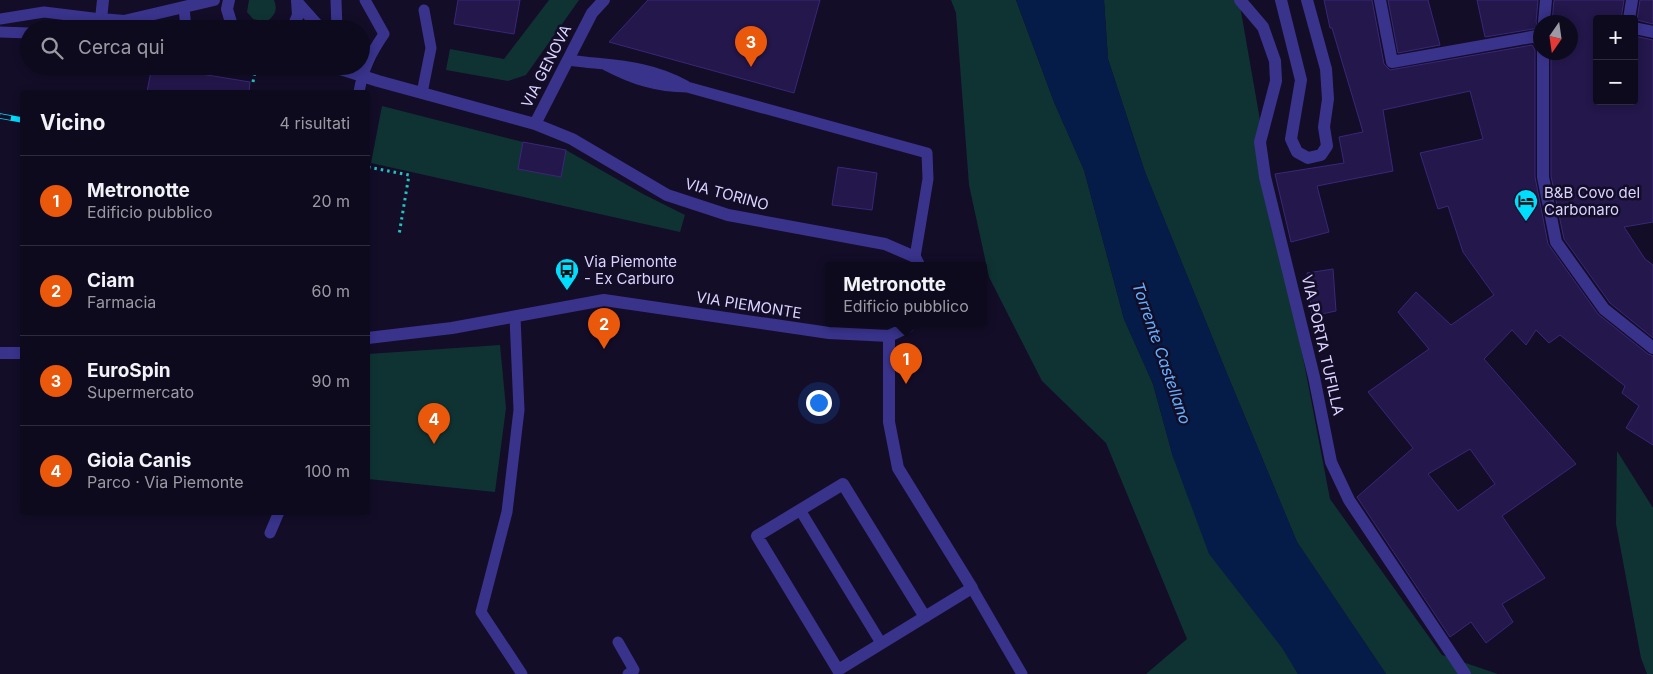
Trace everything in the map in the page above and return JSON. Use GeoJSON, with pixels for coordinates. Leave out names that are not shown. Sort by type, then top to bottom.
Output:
{"type":"FeatureCollection","features":[{"type":"Feature","properties":{"kind":"street"},"geometry":{"type":"LineString","coordinates":[[103,0],[103,20]]}},
{"type":"Feature","properties":{"kind":"street"},"geometry":{"type":"LineString","coordinates":[[124,20],[214,0]]}},
{"type":"Feature","properties":{"kind":"street"},"geometry":{"type":"LineString","coordinates":[[229,0],[227,10],[230,20]]}},
{"type":"Feature","properties":{"kind":"street","name":"VIA GENOVA"},"geometry":{"type":"LineString","coordinates":[[535,124],[592,13],[604,0]]}},
{"type":"Feature","properties":{"kind":"street","name":"VIA PORTA TUFILLA"},"geometry":{"type":"LineString","coordinates":[[1240,0],[1263,27],[1275,61],[1276,81],[1260,142],[1265,177],[1314,377],[1332,462],[1349,500],[1465,674]]}},
{"type":"Feature","properties":{"kind":"street"},"geometry":{"type":"LineString","coordinates":[[1281,0],[1301,80],[1291,139],[1297,152],[1308,158],[1322,155],[1326,146],[1324,127],[1328,99],[1326,69],[1307,0]]}},
{"type":"Feature","properties":{"kind":"street"},"geometry":{"type":"LineString","coordinates":[[1380,0],[1392,62],[1533,37]]}},
{"type":"Feature","properties":{"kind":"street"},"geometry":{"type":"LineString","coordinates":[[1545,15],[1546,0]]}},
{"type":"Feature","properties":{"kind":"street"},"geometry":{"type":"LineString","coordinates":[[1630,15],[1632,0]]}},
{"type":"Feature","properties":{"kind":"street"},"geometry":{"type":"LineString","coordinates":[[296,20],[298,16],[297,1]]}},
{"type":"Feature","properties":{"kind":"street"},"geometry":{"type":"LineString","coordinates":[[297,1],[313,20]]}},
{"type":"Feature","properties":{"kind":"street"},"geometry":{"type":"LineString","coordinates":[[1638,29],[1653,32]]}},
{"type":"Feature","properties":{"kind":"street"},"geometry":{"type":"LineString","coordinates":[[1543,60],[1543,177],[1556,242],[1604,309],[1653,348]]}},
{"type":"Feature","properties":{"kind":"street","name":"VIA TORINO"},"geometry":{"type":"LineString","coordinates":[[370,75],[422,93],[535,124],[572,139],[667,195],[728,215],[885,244],[917,261]]}},
{"type":"Feature","properties":{"kind":"street","name":"VIA PIEMONTE"},"geometry":{"type":"LineString","coordinates":[[370,338],[515,317],[604,300],[829,333],[889,336]]}},
{"type":"Feature","properties":{"kind":"street"},"geometry":{"type":"LineString","coordinates":[[906,327],[889,336],[889,422],[898,468],[972,588],[925,617],[881,643],[838,670],[757,536],[843,484],[925,617]]}},
{"type":"Feature","properties":{"kind":"street"},"geometry":{"type":"LineString","coordinates":[[0,354],[20,353]]}},
{"type":"Feature","properties":{"kind":"lane"},"geometry":{"type":"LineString","coordinates":[[336,0],[337,20]]}},
{"type":"Feature","properties":{"kind":"lane"},"geometry":{"type":"LineString","coordinates":[[365,0],[384,34],[370,53]]}},
{"type":"Feature","properties":{"kind":"lane"},"geometry":{"type":"LineString","coordinates":[[184,7],[185,20]]}},
{"type":"Feature","properties":{"kind":"lane"},"geometry":{"type":"LineString","coordinates":[[422,93],[431,48],[424,10]]}},
{"type":"Feature","properties":{"kind":"lane"},"geometry":{"type":"LineString","coordinates":[[0,19],[44,12],[83,20]]}},
{"type":"Feature","properties":{"kind":"lane"},"geometry":{"type":"LineString","coordinates":[[0,32],[20,33]]}},
{"type":"Feature","properties":{"kind":"lane"},"geometry":{"type":"LineString","coordinates":[[568,60],[606,65],[634,66],[650,70],[666,75],[687,87],[927,153],[928,179],[917,261]]}},
{"type":"Feature","properties":{"kind":"lane"},"geometry":{"type":"LineString","coordinates":[[358,75],[359,90]]}},
{"type":"Feature","properties":{"kind":"lane"},"geometry":{"type":"LineString","coordinates":[[515,317],[519,410],[508,503],[481,612],[522,674]]}},
{"type":"Feature","properties":{"kind":"lane"},"geometry":{"type":"LineString","coordinates":[[800,510],[881,643]]}},
{"type":"Feature","properties":{"kind":"lane"},"geometry":{"type":"LineString","coordinates":[[270,533],[278,515]]}},
{"type":"Feature","properties":{"kind":"lane"},"geometry":{"type":"LineString","coordinates":[[972,588],[1022,674]]}},
{"type":"Feature","properties":{"kind":"lane"},"geometry":{"type":"LineString","coordinates":[[618,642],[634,670],[628,674]]}},
{"type":"Feature","properties":{"kind":"path"},"geometry":{"type":"LineString","coordinates":[[253,82],[254,75]]}},
{"type":"Feature","properties":{"kind":"path"},"geometry":{"type":"LineString","coordinates":[[370,167],[409,174],[399,235]]}},
{"type":"Feature","properties":{"kind":"green space"},"geometry":{"type":"Polygon","coordinates":[[[249,0],[274,0],[276,10],[268,20],[253,19],[247,12],[249,0]]]}},
{"type":"Feature","properties":{"kind":"green space"},"geometry":{"type":"Polygon","coordinates":[[[549,0],[579,0],[526,75],[508,81],[446,70],[450,49],[504,59],[549,0]]]}},
{"type":"Feature","properties":{"kind":"green space"},"geometry":{"type":"Polygon","coordinates":[[[951,0],[1016,0],[1054,102],[1084,170],[1124,319],[1153,384],[1173,457],[1298,674],[1146,674],[1187,639],[1106,443],[1042,381],[989,277],[969,185],[956,13],[951,0]]]}},
{"type":"Feature","properties":{"kind":"green space"},"geometry":{"type":"Polygon","coordinates":[[[1104,0],[1239,0],[1285,263],[1330,499],[1442,655],[1498,674],[1386,674],[1297,542],[1145,172],[1108,59],[1104,0]]]}},
{"type":"Feature","properties":{"kind":"green space"},"geometry":{"type":"Polygon","coordinates":[[[382,106],[523,142],[519,169],[561,177],[566,150],[643,194],[685,215],[680,232],[371,163],[382,106]]]}},
{"type":"Feature","properties":{"kind":"green space"},"geometry":{"type":"Polygon","coordinates":[[[500,345],[506,408],[495,492],[370,479],[370,354],[500,345]]]}},
{"type":"Feature","properties":{"kind":"green space"},"geometry":{"type":"Polygon","coordinates":[[[1617,451],[1653,508],[1653,674],[1647,674],[1641,658],[1616,524],[1617,451]]]}},
{"type":"Feature","properties":{"kind":"water","name":"Torrente Castellano"},"geometry":{"type":"Polygon","coordinates":[[[1016,0],[1104,0],[1108,59],[1145,172],[1297,542],[1386,674],[1298,674],[1282,648],[1209,554],[1173,457],[1153,384],[1124,319],[1084,170],[1054,102],[1016,0]]]}},
{"type":"Feature","properties":{"kind":"building"},"geometry":{"type":"Polygon","coordinates":[[[458,0],[520,0],[514,34],[454,24],[458,0]]]}},
{"type":"Feature","properties":{"kind":"building"},"geometry":{"type":"Polygon","coordinates":[[[648,0],[820,0],[794,93],[609,42],[648,0]]]}},
{"type":"Feature","properties":{"kind":"building"},"geometry":{"type":"Polygon","coordinates":[[[1324,0],[1372,0],[1384,64],[1390,70],[1532,45],[1533,60],[1535,60],[1535,177],[1548,244],[1598,314],[1653,356],[1653,445],[1626,428],[1639,406],[1622,393],[1625,386],[1560,335],[1549,343],[1536,330],[1526,345],[1512,330],[1484,359],[1576,464],[1502,516],[1545,578],[1502,604],[1513,622],[1486,643],[1471,622],[1450,637],[1357,497],[1413,448],[1368,392],[1429,349],[1398,312],[1416,292],[1451,325],[1494,295],[1463,252],[1448,206],[1438,209],[1420,153],[1483,139],[1470,91],[1383,110],[1393,171],[1317,186],[1329,232],[1291,242],[1275,174],[1344,163],[1339,137],[1363,132],[1332,28],[1330,28],[1324,0]],[[1470,449],[1428,474],[1458,511],[1495,484],[1470,449]]]}},
{"type":"Feature","properties":{"kind":"building"},"geometry":{"type":"Polygon","coordinates":[[[1388,0],[1428,0],[1440,45],[1398,53],[1388,0]]]}},
{"type":"Feature","properties":{"kind":"building"},"geometry":{"type":"Polygon","coordinates":[[[1477,0],[1538,0],[1537,15],[1533,15],[1533,29],[1485,37],[1477,0]]]}},
{"type":"Feature","properties":{"kind":"building"},"geometry":{"type":"Polygon","coordinates":[[[1554,0],[1624,0],[1622,15],[1593,15],[1593,105],[1638,105],[1638,37],[1653,40],[1653,222],[1624,227],[1645,259],[1653,265],[1653,338],[1610,303],[1564,239],[1551,176],[1551,60],[1578,60],[1578,15],[1553,15],[1554,0]]]}},
{"type":"Feature","properties":{"kind":"building"},"geometry":{"type":"Polygon","coordinates":[[[1640,0],[1653,0],[1653,24],[1638,20],[1640,0]]]}},
{"type":"Feature","properties":{"kind":"building"},"geometry":{"type":"Polygon","coordinates":[[[150,75],[207,75],[250,82],[249,90],[147,90],[150,75]]]}},
{"type":"Feature","properties":{"kind":"building"},"geometry":{"type":"Polygon","coordinates":[[[523,142],[566,150],[561,177],[518,169],[523,142]]]}},
{"type":"Feature","properties":{"kind":"building"},"geometry":{"type":"Polygon","coordinates":[[[838,167],[877,173],[872,210],[832,205],[838,167]]]}},
{"type":"Feature","properties":{"kind":"building"},"geometry":{"type":"Polygon","coordinates":[[[1333,269],[1336,311],[1312,316],[1307,273],[1333,269]]]}},
{"type":"Feature","properties":{"kind":"railway"},"geometry":{"type":"LineString","coordinates":[[0,116],[20,120]]}},
{"type":"Feature","properties":{"kind":"place","name":"EuroSpin"},"geometry":{"type":"Point","coordinates":[751,67]}},
{"type":"Feature","properties":{"kind":"place","name":"B&B Covo del Carbonaro"},"geometry":{"type":"Point","coordinates":[1526,222]}},
{"type":"Feature","properties":{"kind":"place","name":"Via Piemonte - Ex Carburo"},"geometry":{"type":"Point","coordinates":[567,291]}},
{"type":"Feature","properties":{"kind":"place","name":"Ciam"},"geometry":{"type":"Point","coordinates":[604,349]}},
{"type":"Feature","properties":{"kind":"place","name":"Metronotte"},"geometry":{"type":"Point","coordinates":[906,384]}},
{"type":"Feature","properties":{"kind":"place","name":"Gioia Canis"},"geometry":{"type":"Point","coordinates":[434,444]}}]}
